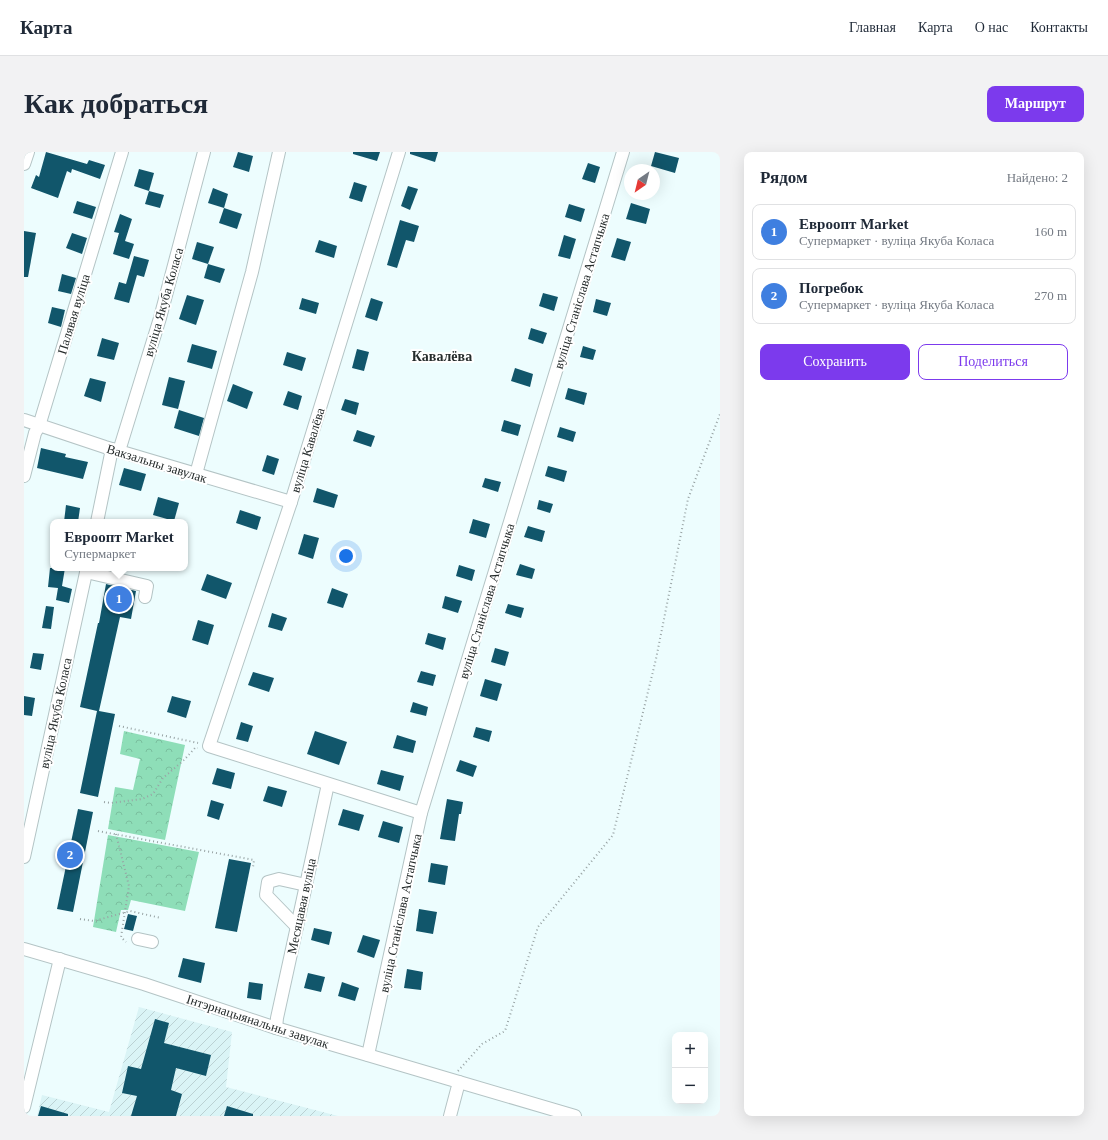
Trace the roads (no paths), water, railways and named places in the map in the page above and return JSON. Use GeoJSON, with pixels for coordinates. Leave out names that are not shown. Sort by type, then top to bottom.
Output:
{"type":"FeatureCollection","features":[{"type":"Feature","properties":{"kind":"street"},"geometry":{"type":"LineString","coordinates":[[24,164],[28,152]]}},
{"type":"Feature","properties":{"kind":"street","name":"Палявая вуліца"},"geometry":{"type":"LineString","coordinates":[[24,476],[35,433],[39,426],[122,152]]}},
{"type":"Feature","properties":{"kind":"street","name":"вуліца Якуба Коласа"},"geometry":{"type":"LineString","coordinates":[[97,519],[116,450],[160,318],[204,152]]}},
{"type":"Feature","properties":{"kind":"street"},"geometry":{"type":"LineString","coordinates":[[196,474],[252,272],[279,152]]}},
{"type":"Feature","properties":{"kind":"street","name":"вуліца Кавалёва"},"geometry":{"type":"LineString","coordinates":[[328,784],[209,746],[291,502],[399,152]]}},
{"type":"Feature","properties":{"kind":"street","name":"вуліца Станіслава Астапчыка"},"geometry":{"type":"LineString","coordinates":[[368,1055],[422,814],[623,152]]}},
{"type":"Feature","properties":{"kind":"street","name":"Вакзальны завулак"},"geometry":{"type":"LineString","coordinates":[[24,420],[116,450],[291,502]]}},
{"type":"Feature","properties":{"kind":"street","name":"вуліца Якуба Коласа"},"geometry":{"type":"LineString","coordinates":[[24,858],[86,571]]}},
{"type":"Feature","properties":{"kind":"street"},"geometry":{"type":"LineString","coordinates":[[90,571],[147,586],[145,597]]}},
{"type":"Feature","properties":{"kind":"street"},"geometry":{"type":"LineString","coordinates":[[328,784],[422,814]]}},
{"type":"Feature","properties":{"kind":"street","name":"Месяцавая вуліца"},"geometry":{"type":"LineString","coordinates":[[276,1028],[328,784]]}},
{"type":"Feature","properties":{"kind":"street"},"geometry":{"type":"LineString","coordinates":[[297,927],[266,895],[268,882],[279,879],[306,885]]}},
{"type":"Feature","properties":{"kind":"street"},"geometry":{"type":"LineString","coordinates":[[132,940],[152,942]]}},
{"type":"Feature","properties":{"kind":"street","name":"Інтэрнацыянальны завулак"},"geometry":{"type":"LineString","coordinates":[[24,949],[144,984],[276,1028],[575,1116]]}},
{"type":"Feature","properties":{"kind":"street"},"geometry":{"type":"LineString","coordinates":[[24,1107],[60,959]]}},
{"type":"Feature","properties":{"kind":"street"},"geometry":{"type":"LineString","coordinates":[[450,1116],[455,1081]]}},
{"type":"Feature","properties":{"kind":"place","name":"Евроопт Market"},"geometry":{"type":"Point","coordinates":[119,599]}},
{"type":"Feature","properties":{"kind":"place","name":"Погребок"},"geometry":{"type":"Point","coordinates":[70,855]}},
{"type":"Feature","properties":{"kind":"district","name":"Кавалёва"},"geometry":{"type":"Point","coordinates":[442,356]}}]}
